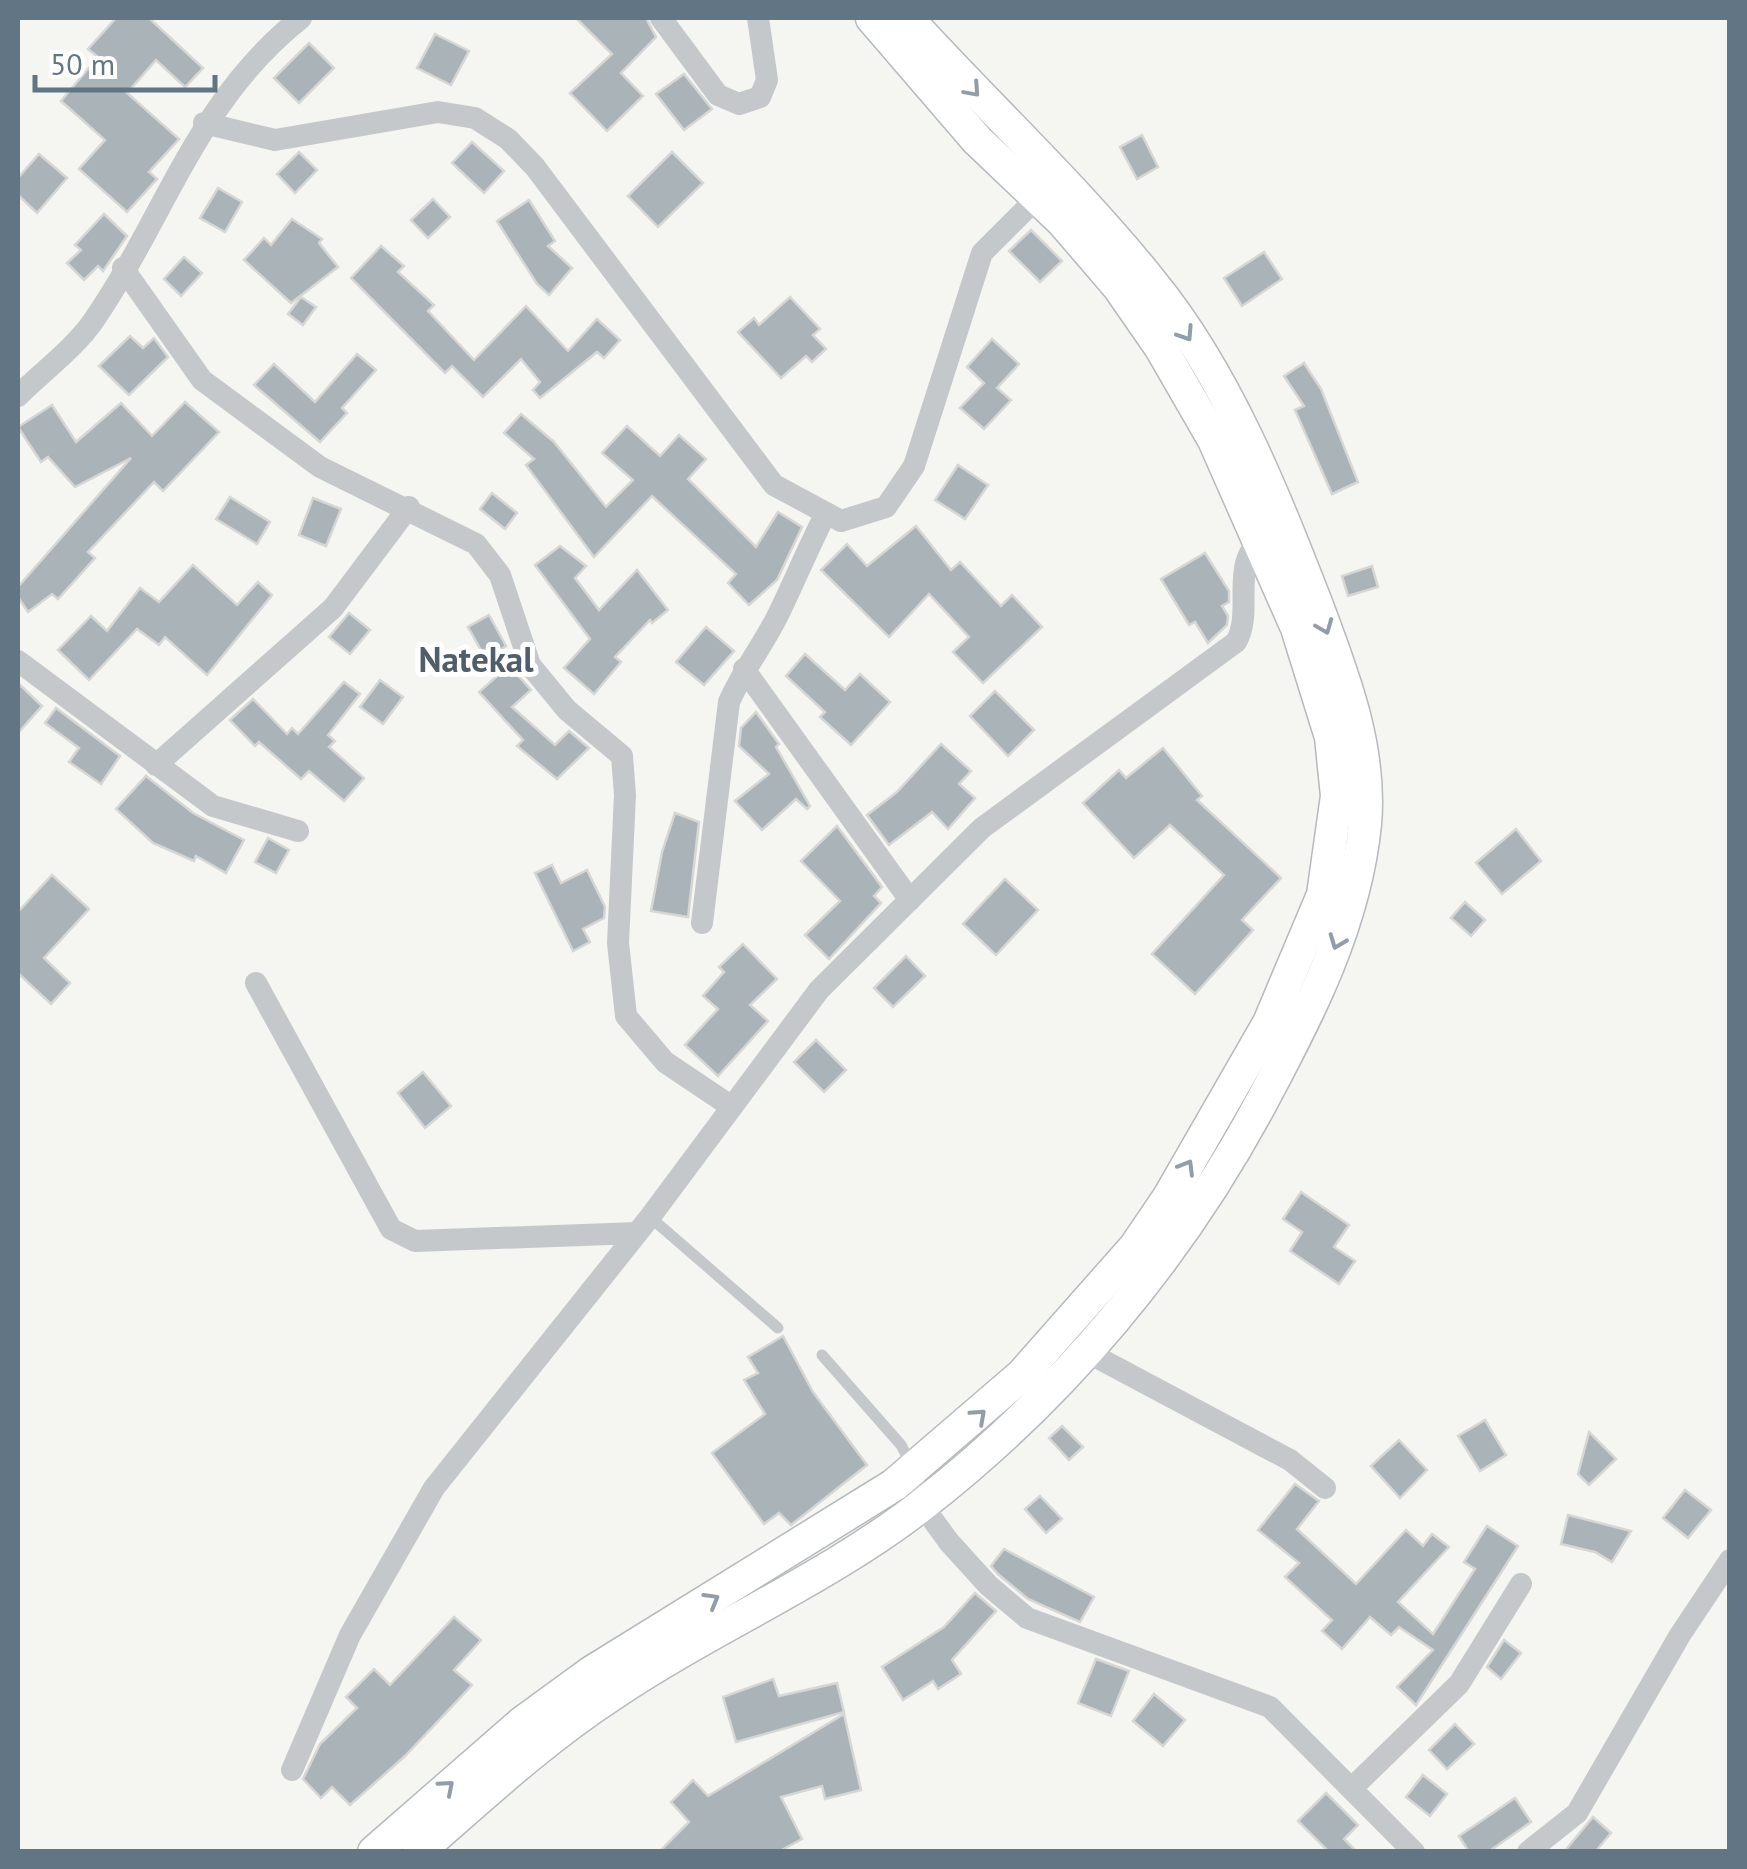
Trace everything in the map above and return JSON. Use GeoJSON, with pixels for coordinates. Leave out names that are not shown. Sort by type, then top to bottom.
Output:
{"type":"FeatureCollection","features":[{"type":"Feature","properties":{"kind":"main road"},"geometry":{"type":"LineString","coordinates":[[872,18],[977,140],[1047,187]]}},
{"type":"Feature","properties":{"kind":"main road"},"geometry":{"type":"LineString","coordinates":[[418,1852],[545,1740],[618,1690],[826,1568],[922,1504],[1022,1417],[1087,1352],[1190,1221],[1240,1140],[1341,937],[1357,878],[1366,818],[1364,771],[1353,712],[1340,665],[1274,534],[1161,348],[1118,286],[1047,187],[908,18]]}},
{"type":"Feature","properties":{"kind":"main road"},"geometry":{"type":"LineString","coordinates":[[374,1852],[522,1723],[592,1672],[821,1534],[913,1470],[1022,1375],[1135,1247],[1236,1083],[1311,929],[1333,848],[1337,796],[1332,737],[1274,534]]}},
{"type":"Feature","properties":{"kind":"street"},"geometry":{"type":"LineString","coordinates":[[18,396],[93,322],[204,123],[262,49],[301,18]]}},
{"type":"Feature","properties":{"kind":"street"},"geometry":{"type":"LineString","coordinates":[[661,18],[718,95],[739,104],[760,98],[767,80],[758,18]]}},
{"type":"Feature","properties":{"kind":"street"},"geometry":{"type":"LineString","coordinates":[[204,123],[275,140],[438,112],[475,118],[508,139],[535,167],[774,485],[841,521],[886,506],[914,466],[982,253],[1047,187]]}},
{"type":"Feature","properties":{"kind":"street"},"geometry":{"type":"LineString","coordinates":[[123,268],[202,380],[320,466],[476,544],[500,575],[530,665],[567,710],[622,756],[625,795],[618,943],[626,1016],[665,1062],[729,1105]]}},
{"type":"Feature","properties":{"kind":"street"},"geometry":{"type":"LineString","coordinates":[[156,765],[333,608],[408,507]]}},
{"type":"Feature","properties":{"kind":"street"},"geometry":{"type":"LineString","coordinates":[[702,923],[729,702],[744,669],[781,610],[787,588],[826,512]]}},
{"type":"Feature","properties":{"kind":"street"},"geometry":{"type":"LineString","coordinates":[[292,1770],[350,1635],[434,1488],[644,1225],[729,1105],[819,990],[982,828],[1236,642],[1245,620],[1249,552],[1274,534]]}},
{"type":"Feature","properties":{"kind":"street"},"geometry":{"type":"LineString","coordinates":[[18,661],[213,806],[298,831]]}},
{"type":"Feature","properties":{"kind":"street"},"geometry":{"type":"LineString","coordinates":[[744,669],[910,900]]}},
{"type":"Feature","properties":{"kind":"street"},"geometry":{"type":"LineString","coordinates":[[256,983],[391,1229],[415,1241],[644,1225]]}},
{"type":"Feature","properties":{"kind":"street"},"geometry":{"type":"LineString","coordinates":[[1087,1352],[1290,1460],[1325,1488]]}},
{"type":"Feature","properties":{"kind":"street"},"geometry":{"type":"LineString","coordinates":[[913,1470],[922,1504],[988,1585],[1027,1618],[1270,1707],[1414,1852]]}},
{"type":"Feature","properties":{"kind":"street"},"geometry":{"type":"LineString","coordinates":[[1528,1852],[1577,1813],[1680,1636],[1730,1560]]}},
{"type":"Feature","properties":{"kind":"street"},"geometry":{"type":"LineString","coordinates":[[1352,1788],[1459,1684],[1521,1584]]}},
{"type":"Feature","properties":{"kind":"lane"},"geometry":{"type":"LineString","coordinates":[[644,1225],[778,1328]]}},
{"type":"Feature","properties":{"kind":"lane"},"geometry":{"type":"LineString","coordinates":[[822,1355],[901,1444],[913,1470]]}},
{"type":"Feature","properties":{"kind":"building"},"geometry":{"type":"Polygon","coordinates":[[[116,18],[149,18],[203,68],[185,87],[156,60],[127,93],[179,139],[149,172],[157,179],[127,212],[79,169],[105,140],[61,101],[98,57],[88,49],[116,18]]]}},
{"type":"Feature","properties":{"kind":"building"},"geometry":{"type":"Polygon","coordinates":[[[576,18],[646,18],[656,37],[621,73],[643,96],[607,131],[570,93],[612,54],[576,18]]]}},
{"type":"Feature","properties":{"kind":"building"},"geometry":{"type":"Polygon","coordinates":[[[435,34],[469,51],[451,85],[417,68],[435,34]]]}},
{"type":"Feature","properties":{"kind":"building"},"geometry":{"type":"Polygon","coordinates":[[[309,43],[334,68],[299,103],[274,78],[309,43]]]}},
{"type":"Feature","properties":{"kind":"building"},"geometry":{"type":"Polygon","coordinates":[[[684,74],[712,109],[684,130],[656,94],[684,74]]]}},
{"type":"Feature","properties":{"kind":"building"},"geometry":{"type":"Polygon","coordinates":[[[1142,135],[1158,167],[1137,179],[1120,147],[1142,135]]]}},
{"type":"Feature","properties":{"kind":"building"},"geometry":{"type":"Polygon","coordinates":[[[472,142],[504,171],[484,193],[452,163],[472,142]]]}},
{"type":"Feature","properties":{"kind":"building"},"geometry":{"type":"Polygon","coordinates":[[[299,152],[317,170],[295,193],[277,174],[299,152]]]}},
{"type":"Feature","properties":{"kind":"building"},"geometry":{"type":"Polygon","coordinates":[[[672,152],[703,183],[658,227],[628,196],[672,152]]]}},
{"type":"Feature","properties":{"kind":"building"},"geometry":{"type":"Polygon","coordinates":[[[39,154],[67,178],[37,213],[18,195],[18,178],[39,154]]]}},
{"type":"Feature","properties":{"kind":"building"},"geometry":{"type":"Polygon","coordinates":[[[218,188],[242,202],[225,232],[200,218],[218,188]]]}},
{"type":"Feature","properties":{"kind":"building"},"geometry":{"type":"Polygon","coordinates":[[[433,199],[450,217],[428,238],[411,220],[433,199]]]}},
{"type":"Feature","properties":{"kind":"building"},"geometry":{"type":"Polygon","coordinates":[[[529,200],[555,241],[548,246],[572,268],[549,295],[537,284],[497,221],[529,200]]]}},
{"type":"Feature","properties":{"kind":"building"},"geometry":{"type":"Polygon","coordinates":[[[104,214],[127,236],[103,271],[98,266],[84,280],[67,263],[81,250],[75,245],[104,214]]]}},
{"type":"Feature","properties":{"kind":"building"},"geometry":{"type":"Polygon","coordinates":[[[292,219],[322,239],[319,243],[338,267],[291,303],[244,260],[264,238],[271,245],[292,219]]]}},
{"type":"Feature","properties":{"kind":"building"},"geometry":{"type":"Polygon","coordinates":[[[1031,230],[1062,261],[1040,282],[1009,251],[1031,230]]]}},
{"type":"Feature","properties":{"kind":"building"},"geometry":{"type":"Polygon","coordinates":[[[381,246],[404,266],[398,272],[434,305],[428,311],[474,360],[526,306],[568,351],[597,319],[620,340],[604,358],[597,352],[540,398],[533,390],[540,382],[521,359],[483,397],[452,366],[445,373],[351,278],[381,246]]]}},
{"type":"Feature","properties":{"kind":"building"},"geometry":{"type":"Polygon","coordinates":[[[1264,252],[1282,279],[1242,306],[1224,278],[1264,252]]]}},
{"type":"Feature","properties":{"kind":"building"},"geometry":{"type":"Polygon","coordinates":[[[184,257],[202,273],[181,296],[164,279],[184,257]]]}},
{"type":"Feature","properties":{"kind":"building"},"geometry":{"type":"Polygon","coordinates":[[[301,297],[316,307],[303,325],[288,314],[301,297]]]}},
{"type":"Feature","properties":{"kind":"building"},"geometry":{"type":"Polygon","coordinates":[[[790,297],[820,329],[813,335],[826,349],[812,362],[806,356],[781,378],[738,332],[754,318],[759,325],[790,297]]]}},
{"type":"Feature","properties":{"kind":"building"},"geometry":{"type":"Polygon","coordinates":[[[130,336],[143,348],[154,338],[168,357],[129,395],[99,366],[130,336]]]}},
{"type":"Feature","properties":{"kind":"building"},"geometry":{"type":"Polygon","coordinates":[[[992,339],[1019,364],[997,388],[1011,400],[984,429],[960,408],[984,383],[967,367],[992,339]]]}},
{"type":"Feature","properties":{"kind":"building"},"geometry":{"type":"Polygon","coordinates":[[[357,354],[376,370],[342,408],[347,413],[320,442],[254,385],[274,364],[315,402],[357,354]]]}},
{"type":"Feature","properties":{"kind":"building"},"geometry":{"type":"Polygon","coordinates":[[[1304,363],[1321,389],[1358,482],[1332,494],[1295,410],[1304,406],[1284,376],[1304,363]]]}},
{"type":"Feature","properties":{"kind":"building"},"geometry":{"type":"Polygon","coordinates":[[[185,402],[219,432],[163,491],[154,482],[88,552],[95,558],[58,599],[52,594],[28,612],[18,597],[18,587],[131,458],[75,487],[48,457],[41,462],[18,427],[52,405],[76,442],[121,403],[152,436],[185,402]]]}},
{"type":"Feature","properties":{"kind":"building"},"geometry":{"type":"Polygon","coordinates":[[[521,414],[554,442],[606,507],[633,480],[602,453],[627,426],[660,456],[679,435],[706,459],[688,479],[756,547],[778,512],[802,527],[777,580],[749,605],[728,583],[736,574],[652,496],[594,557],[526,465],[534,459],[504,433],[521,414]]]}},
{"type":"Feature","properties":{"kind":"building"},"geometry":{"type":"Polygon","coordinates":[[[958,465],[988,485],[965,519],[935,500],[958,465]]]}},
{"type":"Feature","properties":{"kind":"building"},"geometry":{"type":"Polygon","coordinates":[[[492,493],[517,513],[505,529],[480,509],[492,493]]]}},
{"type":"Feature","properties":{"kind":"building"},"geometry":{"type":"Polygon","coordinates":[[[230,497],[270,522],[257,544],[216,519],[230,497]]]}},
{"type":"Feature","properties":{"kind":"building"},"geometry":{"type":"Polygon","coordinates":[[[313,498],[341,509],[326,546],[299,535],[313,498]]]}},
{"type":"Feature","properties":{"kind":"building"},"geometry":{"type":"Polygon","coordinates":[[[916,526],[951,570],[960,562],[1001,606],[1012,595],[1042,627],[983,683],[953,652],[969,637],[929,594],[889,637],[821,570],[847,544],[867,566],[916,526]]]}},
{"type":"Feature","properties":{"kind":"building"},"geometry":{"type":"Polygon","coordinates":[[[560,546],[586,566],[575,578],[599,610],[637,570],[668,610],[652,623],[650,620],[615,657],[621,662],[594,694],[564,668],[590,639],[535,565],[560,546]]]}},
{"type":"Feature","properties":{"kind":"building"},"geometry":{"type":"Polygon","coordinates":[[[1205,553],[1229,591],[1229,602],[1222,606],[1228,616],[1227,625],[1208,643],[1195,622],[1189,625],[1161,579],[1205,553]]]}},
{"type":"Feature","properties":{"kind":"building"},"geometry":{"type":"Polygon","coordinates":[[[193,565],[237,605],[258,582],[272,595],[207,675],[165,637],[159,645],[137,629],[89,680],[58,650],[91,616],[107,631],[140,588],[159,602],[193,565]]]}},
{"type":"Feature","properties":{"kind":"building"},"geometry":{"type":"Polygon","coordinates":[[[1372,566],[1378,587],[1348,596],[1342,576],[1372,566]]]}},
{"type":"Feature","properties":{"kind":"building"},"geometry":{"type":"Polygon","coordinates":[[[349,613],[370,630],[350,654],[329,637],[349,613]]]}},
{"type":"Feature","properties":{"kind":"building"},"geometry":{"type":"Polygon","coordinates":[[[489,615],[506,646],[497,652],[531,690],[512,707],[555,745],[569,731],[589,748],[557,779],[517,746],[523,740],[479,692],[496,677],[468,627],[489,615]]]}},
{"type":"Feature","properties":{"kind":"building"},"geometry":{"type":"Polygon","coordinates":[[[706,627],[734,651],[704,685],[676,662],[706,627]]]}},
{"type":"Feature","properties":{"kind":"building"},"geometry":{"type":"Polygon","coordinates":[[[805,654],[845,690],[860,674],[890,702],[851,745],[820,717],[825,712],[786,676],[805,654]]]}},
{"type":"Feature","properties":{"kind":"building"},"geometry":{"type":"Polygon","coordinates":[[[380,680],[403,697],[383,724],[360,707],[380,680]]]}},
{"type":"Feature","properties":{"kind":"building"},"geometry":{"type":"Polygon","coordinates":[[[344,682],[360,694],[328,735],[335,741],[329,747],[364,778],[344,801],[309,771],[301,779],[259,742],[255,746],[230,720],[253,699],[287,734],[292,728],[298,734],[344,682]]]}},
{"type":"Feature","properties":{"kind":"building"},"geometry":{"type":"Polygon","coordinates":[[[18,683],[42,706],[18,733],[18,683]]]}},
{"type":"Feature","properties":{"kind":"building"},"geometry":{"type":"Polygon","coordinates":[[[995,691],[1034,730],[1008,756],[970,716],[995,691]]]}},
{"type":"Feature","properties":{"kind":"building"},"geometry":{"type":"Polygon","coordinates":[[[56,708],[120,756],[101,784],[69,762],[79,748],[45,723],[56,708]]]}},
{"type":"Feature","properties":{"kind":"building"},"geometry":{"type":"Polygon","coordinates":[[[756,712],[779,744],[776,747],[810,806],[807,809],[796,799],[762,830],[735,801],[769,774],[739,746],[741,728],[756,712]]]}},
{"type":"Feature","properties":{"kind":"building"},"geometry":{"type":"Polygon","coordinates":[[[941,744],[971,771],[959,784],[975,798],[948,829],[932,812],[889,845],[867,815],[897,792],[941,744]]]}},
{"type":"Feature","properties":{"kind":"building"},"geometry":{"type":"Polygon","coordinates":[[[1163,748],[1202,796],[1197,800],[1281,878],[1242,920],[1253,930],[1195,994],[1152,954],[1224,875],[1170,825],[1134,858],[1083,803],[1119,770],[1126,778],[1163,748]]]}},
{"type":"Feature","properties":{"kind":"building"},"geometry":{"type":"Polygon","coordinates":[[[146,776],[193,813],[244,840],[226,873],[196,856],[194,861],[153,843],[116,809],[146,776]]]}},
{"type":"Feature","properties":{"kind":"building"},"geometry":{"type":"Polygon","coordinates":[[[675,813],[699,822],[688,917],[651,911],[662,852],[675,813]]]}},
{"type":"Feature","properties":{"kind":"building"},"geometry":{"type":"Polygon","coordinates":[[[837,826],[882,887],[874,896],[881,903],[829,959],[805,935],[840,901],[801,861],[837,826]]]}},
{"type":"Feature","properties":{"kind":"building"},"geometry":{"type":"Polygon","coordinates":[[[1516,829],[1541,861],[1502,894],[1476,863],[1516,829]]]}},
{"type":"Feature","properties":{"kind":"building"},"geometry":{"type":"Polygon","coordinates":[[[268,838],[289,850],[276,873],[255,862],[268,838]]]}},
{"type":"Feature","properties":{"kind":"building"},"geometry":{"type":"Polygon","coordinates":[[[552,865],[561,883],[587,870],[605,907],[604,918],[583,929],[590,942],[573,951],[535,873],[552,865]]]}},
{"type":"Feature","properties":{"kind":"building"},"geometry":{"type":"Polygon","coordinates":[[[52,875],[89,909],[44,958],[70,983],[51,1004],[18,973],[18,912],[52,875]]]}},
{"type":"Feature","properties":{"kind":"building"},"geometry":{"type":"Polygon","coordinates":[[[1005,879],[1038,910],[996,955],[963,924],[1005,879]]]}},
{"type":"Feature","properties":{"kind":"building"},"geometry":{"type":"Polygon","coordinates":[[[1465,902],[1485,920],[1471,936],[1451,918],[1465,902]]]}},
{"type":"Feature","properties":{"kind":"building"},"geometry":{"type":"Polygon","coordinates":[[[743,944],[777,979],[750,1005],[768,1021],[718,1076],[685,1045],[718,1009],[703,996],[724,972],[719,967],[743,944]]]}},
{"type":"Feature","properties":{"kind":"building"},"geometry":{"type":"Polygon","coordinates":[[[906,956],[925,976],[893,1007],[874,988],[906,956]]]}},
{"type":"Feature","properties":{"kind":"building"},"geometry":{"type":"Polygon","coordinates":[[[816,1040],[846,1070],[824,1092],[794,1062],[816,1040]]]}},
{"type":"Feature","properties":{"kind":"building"},"geometry":{"type":"Polygon","coordinates":[[[423,1072],[451,1106],[425,1128],[398,1093],[423,1072]]]}},
{"type":"Feature","properties":{"kind":"building"},"geometry":{"type":"Polygon","coordinates":[[[1301,1192],[1349,1225],[1334,1247],[1355,1261],[1339,1284],[1290,1251],[1302,1232],[1283,1219],[1301,1192]]]}},
{"type":"Feature","properties":{"kind":"building"},"geometry":{"type":"Polygon","coordinates":[[[783,1336],[813,1392],[867,1465],[791,1525],[779,1513],[764,1524],[712,1453],[765,1414],[744,1380],[758,1373],[748,1357],[783,1336]]]}},
{"type":"Feature","properties":{"kind":"building"},"geometry":{"type":"Polygon","coordinates":[[[1485,1420],[1506,1455],[1480,1471],[1458,1436],[1485,1420]]]}},
{"type":"Feature","properties":{"kind":"building"},"geometry":{"type":"Polygon","coordinates":[[[1062,1426],[1083,1447],[1069,1460],[1049,1438],[1062,1426]]]}},
{"type":"Feature","properties":{"kind":"building"},"geometry":{"type":"Polygon","coordinates":[[[1589,1432],[1616,1459],[1589,1485],[1578,1474],[1589,1432]]]}},
{"type":"Feature","properties":{"kind":"building"},"geometry":{"type":"Polygon","coordinates":[[[1399,1440],[1427,1470],[1400,1498],[1371,1466],[1399,1440]]]}},
{"type":"Feature","properties":{"kind":"building"},"geometry":{"type":"Polygon","coordinates":[[[1295,1484],[1319,1501],[1297,1529],[1356,1584],[1406,1530],[1423,1546],[1432,1534],[1449,1547],[1398,1602],[1433,1634],[1475,1569],[1464,1562],[1487,1526],[1518,1546],[1416,1705],[1397,1687],[1433,1650],[1399,1627],[1391,1635],[1370,1617],[1342,1649],[1322,1631],[1332,1620],[1285,1577],[1299,1563],[1258,1530],[1295,1484]]]}},
{"type":"Feature","properties":{"kind":"building"},"geometry":{"type":"Polygon","coordinates":[[[1685,1490],[1711,1510],[1688,1538],[1663,1518],[1685,1490]]]}},
{"type":"Feature","properties":{"kind":"building"},"geometry":{"type":"Polygon","coordinates":[[[1040,1496],[1062,1519],[1046,1533],[1025,1509],[1040,1496]]]}},
{"type":"Feature","properties":{"kind":"building"},"geometry":{"type":"Polygon","coordinates":[[[1568,1515],[1631,1531],[1612,1562],[1595,1552],[1561,1544],[1568,1515]]]}},
{"type":"Feature","properties":{"kind":"building"},"geometry":{"type":"Polygon","coordinates":[[[1004,1549],[1094,1597],[1080,1622],[1028,1599],[998,1574],[991,1566],[1004,1549]]]}},
{"type":"Feature","properties":{"kind":"building"},"geometry":{"type":"Polygon","coordinates":[[[975,1593],[996,1611],[952,1660],[961,1674],[938,1689],[933,1681],[903,1700],[882,1667],[944,1627],[975,1593]]]}},
{"type":"Feature","properties":{"kind":"building"},"geometry":{"type":"Polygon","coordinates":[[[454,1617],[481,1640],[454,1670],[472,1685],[405,1756],[350,1805],[332,1787],[321,1798],[303,1779],[320,1744],[357,1708],[346,1697],[374,1669],[390,1685],[454,1617]]]}},
{"type":"Feature","properties":{"kind":"building"},"geometry":{"type":"Polygon","coordinates":[[[1504,1640],[1521,1653],[1501,1679],[1487,1667],[1504,1640]]]}},
{"type":"Feature","properties":{"kind":"building"},"geometry":{"type":"Polygon","coordinates":[[[1096,1659],[1129,1671],[1111,1716],[1078,1703],[1096,1659]]]}},
{"type":"Feature","properties":{"kind":"building"},"geometry":{"type":"Polygon","coordinates":[[[773,1679],[779,1696],[837,1683],[844,1712],[736,1742],[723,1697],[773,1679]]]}},
{"type":"Feature","properties":{"kind":"building"},"geometry":{"type":"Polygon","coordinates":[[[1154,1694],[1185,1720],[1163,1746],[1133,1721],[1154,1694]]]}},
{"type":"Feature","properties":{"kind":"building"},"geometry":{"type":"Polygon","coordinates":[[[844,1714],[861,1790],[825,1799],[822,1786],[781,1797],[802,1839],[778,1852],[659,1852],[689,1822],[671,1802],[693,1780],[708,1796],[844,1714]]]}},
{"type":"Feature","properties":{"kind":"building"},"geometry":{"type":"Polygon","coordinates":[[[1455,1724],[1474,1744],[1447,1769],[1429,1750],[1455,1724]]]}},
{"type":"Feature","properties":{"kind":"building"},"geometry":{"type":"Polygon","coordinates":[[[1423,1775],[1447,1794],[1430,1816],[1406,1797],[1423,1775]]]}},
{"type":"Feature","properties":{"kind":"building"},"geometry":{"type":"Polygon","coordinates":[[[1326,1793],[1358,1825],[1344,1839],[1357,1852],[1329,1852],[1298,1821],[1326,1793]]]}},
{"type":"Feature","properties":{"kind":"building"},"geometry":{"type":"Polygon","coordinates":[[[1515,1798],[1531,1822],[1488,1852],[1469,1852],[1459,1836],[1515,1798]]]}},
{"type":"Feature","properties":{"kind":"building"},"geometry":{"type":"Polygon","coordinates":[[[1593,1817],[1611,1833],[1595,1852],[1564,1852],[1593,1817]]]}},
{"type":"Feature","properties":{"kind":"district","name":"Natekal"},"geometry":{"type":"Point","coordinates":[476,659]}}]}
